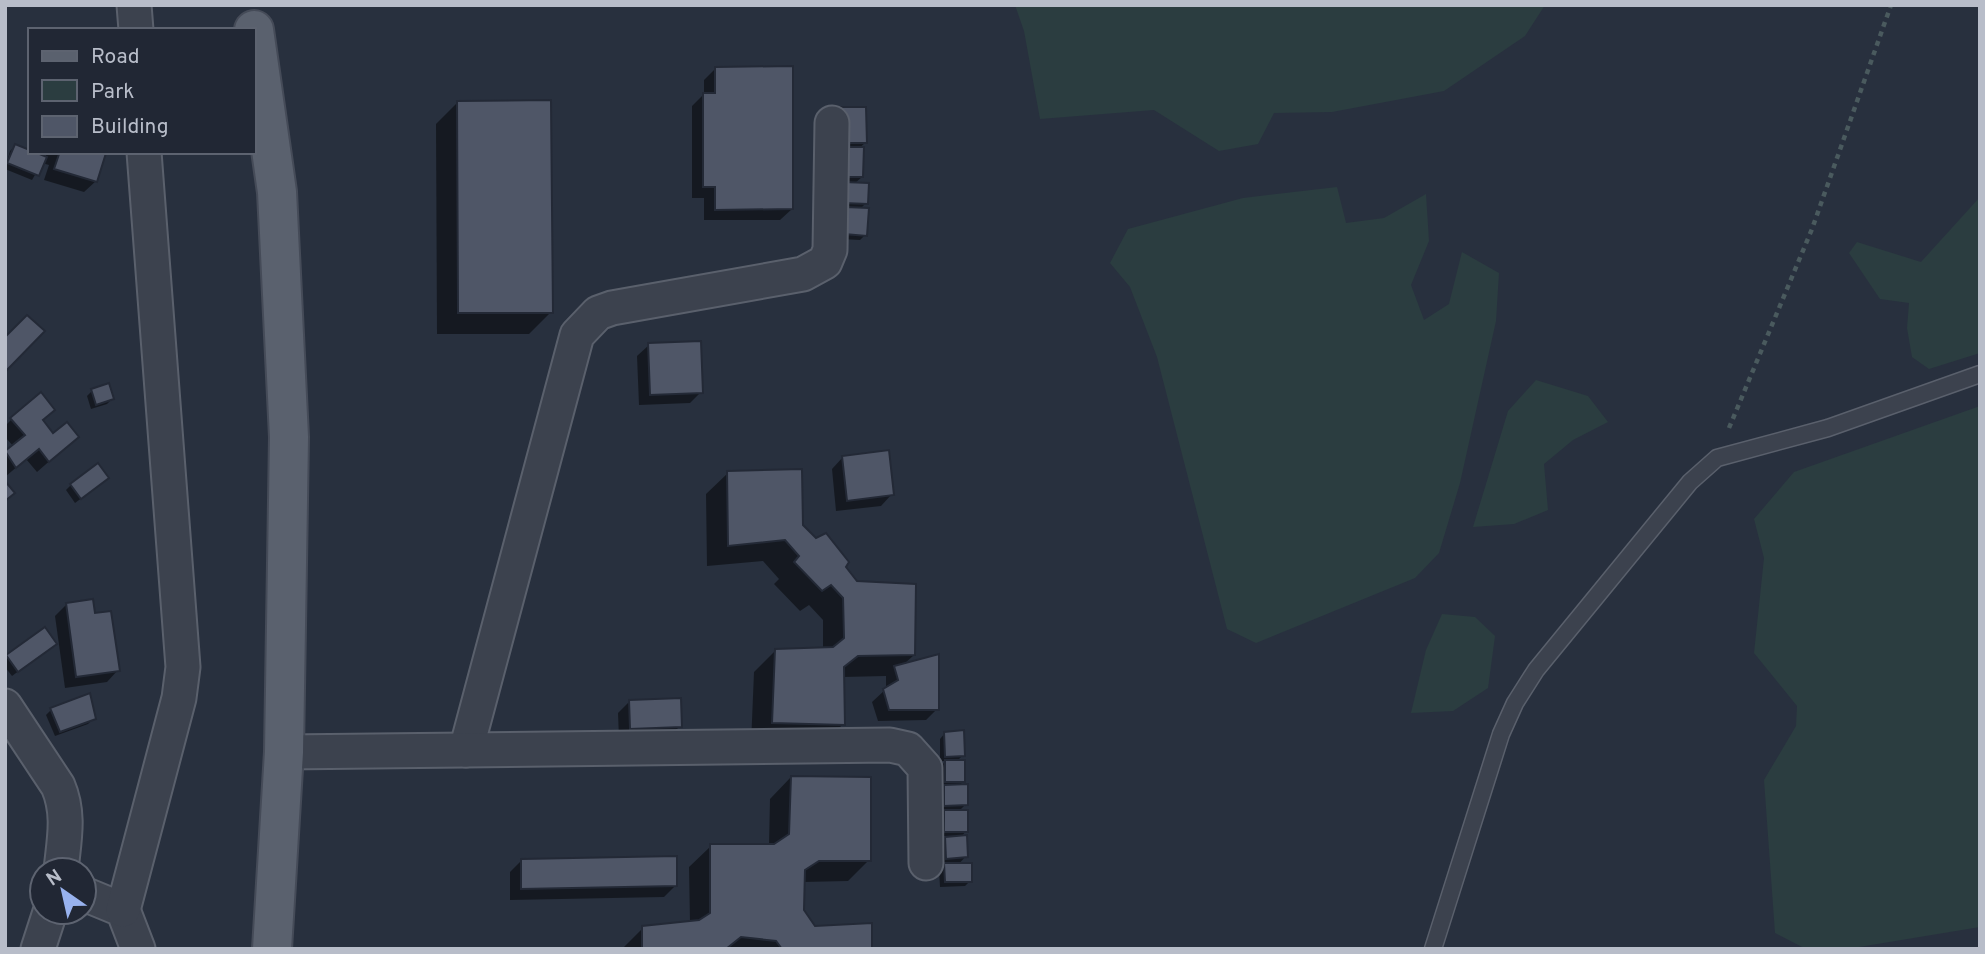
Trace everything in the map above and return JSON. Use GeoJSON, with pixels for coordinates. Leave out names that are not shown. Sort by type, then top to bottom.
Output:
{"type":"FeatureCollection","features":[{"type":"Feature","properties":{"kind":"main road"},"geometry":{"type":"LineString","coordinates":[[250,5],[254,28]]}},
{"type":"Feature","properties":{"kind":"main road"},"geometry":{"type":"LineString","coordinates":[[256,44],[277,192],[289,437],[284,752],[272,949]]}},
{"type":"Feature","properties":{"kind":"street"},"geometry":{"type":"LineString","coordinates":[[134,5],[136,28]]}},
{"type":"Feature","properties":{"kind":"street"},"geometry":{"type":"LineString","coordinates":[[466,750],[577,335],[598,313],[612,308],[803,274],[825,261],[830,250],[832,124]]}},
{"type":"Feature","properties":{"kind":"street"},"geometry":{"type":"LineString","coordinates":[[138,949],[123,910],[179,698],[183,667],[144,154]]}},
{"type":"Feature","properties":{"kind":"street"},"geometry":{"type":"LineString","coordinates":[[5,706],[58,786],[64,800],[66,817],[62,856]]}},
{"type":"Feature","properties":{"kind":"street"},"geometry":{"type":"LineString","coordinates":[[284,752],[890,745],[908,749],[925,768],[926,863]]}},
{"type":"Feature","properties":{"kind":"street"},"geometry":{"type":"LineString","coordinates":[[98,900],[123,910]]}},
{"type":"Feature","properties":{"kind":"street"},"geometry":{"type":"LineString","coordinates":[[38,949],[45,926]]}},
{"type":"Feature","properties":{"kind":"lane"},"geometry":{"type":"LineString","coordinates":[[1433,949],[1501,734],[1515,703],[1536,670],[1690,482],[1717,458],[1828,428],[1980,374]]}},
{"type":"Feature","properties":{"kind":"path"},"geometry":{"type":"LineString","coordinates":[[1717,458],[1812,229],[1891,5]]}},
{"type":"Feature","properties":{"kind":"green space"},"geometry":{"type":"Polygon","coordinates":[[[1015,5],[1545,5],[1525,36],[1444,91],[1332,112],[1274,113],[1258,144],[1219,151],[1154,110],[1040,119],[1024,31],[1015,5]]]}},
{"type":"Feature","properties":{"kind":"green space"},"geometry":{"type":"Polygon","coordinates":[[[1337,187],[1346,223],[1384,218],[1426,194],[1429,241],[1411,285],[1424,320],[1449,304],[1462,252],[1499,273],[1496,321],[1460,483],[1439,553],[1415,578],[1256,643],[1227,629],[1157,357],[1130,287],[1110,263],[1128,229],[1243,198],[1337,187]]]}},
{"type":"Feature","properties":{"kind":"green space"},"geometry":{"type":"Polygon","coordinates":[[[1980,197],[1980,353],[1929,369],[1912,357],[1907,328],[1909,303],[1880,299],[1849,253],[1857,242],[1921,262],[1980,197]]]}},
{"type":"Feature","properties":{"kind":"green space"},"geometry":{"type":"Polygon","coordinates":[[[1536,380],[1588,396],[1608,422],[1573,440],[1544,464],[1548,510],[1514,524],[1473,527],[1508,411],[1536,380]]]}},
{"type":"Feature","properties":{"kind":"green space"},"geometry":{"type":"Polygon","coordinates":[[[1980,406],[1980,927],[1847,949],[1806,949],[1775,933],[1764,780],[1796,726],[1797,706],[1754,653],[1764,558],[1754,519],[1794,472],[1980,406]]]}},
{"type":"Feature","properties":{"kind":"green space"},"geometry":{"type":"Polygon","coordinates":[[[1442,614],[1475,617],[1495,636],[1488,688],[1453,711],[1411,713],[1426,650],[1442,614]]]}},
{"type":"Feature","properties":{"kind":"building"},"geometry":{"type":"Polygon","coordinates":[[[793,66],[793,209],[715,210],[715,187],[703,187],[703,93],[715,93],[715,67],[793,66]]]}},
{"type":"Feature","properties":{"kind":"building"},"geometry":{"type":"Polygon","coordinates":[[[551,100],[553,313],[458,313],[457,101],[551,100]]]}},
{"type":"Feature","properties":{"kind":"building"},"geometry":{"type":"Polygon","coordinates":[[[841,107],[866,107],[867,143],[842,143],[841,107]]]}},
{"type":"Feature","properties":{"kind":"building"},"geometry":{"type":"Polygon","coordinates":[[[15,144],[28,149],[28,154],[47,157],[39,176],[7,163],[15,144]]]}},
{"type":"Feature","properties":{"kind":"building"},"geometry":{"type":"Polygon","coordinates":[[[840,147],[864,147],[863,177],[840,177],[840,147]]]}},
{"type":"Feature","properties":{"kind":"building"},"geometry":{"type":"Polygon","coordinates":[[[59,154],[106,154],[97,182],[54,169],[59,154]]]}},
{"type":"Feature","properties":{"kind":"building"},"geometry":{"type":"Polygon","coordinates":[[[844,182],[869,183],[868,204],[843,203],[844,182]]]}},
{"type":"Feature","properties":{"kind":"building"},"geometry":{"type":"Polygon","coordinates":[[[846,207],[869,208],[867,236],[844,234],[846,207]]]}},
{"type":"Feature","properties":{"kind":"building"},"geometry":{"type":"Polygon","coordinates":[[[27,315],[45,331],[5,372],[5,337],[27,315]]]}},
{"type":"Feature","properties":{"kind":"building"},"geometry":{"type":"Polygon","coordinates":[[[701,341],[703,393],[650,395],[648,343],[701,341]]]}},
{"type":"Feature","properties":{"kind":"building"},"geometry":{"type":"Polygon","coordinates":[[[109,383],[114,399],[96,405],[91,389],[109,383]]]}},
{"type":"Feature","properties":{"kind":"building"},"geometry":{"type":"Polygon","coordinates":[[[41,392],[55,410],[43,420],[53,433],[67,422],[79,437],[49,462],[39,449],[16,468],[5,451],[25,435],[10,418],[41,392]]]}},
{"type":"Feature","properties":{"kind":"building"},"geometry":{"type":"Polygon","coordinates":[[[889,450],[894,495],[847,501],[842,456],[889,450]]]}},
{"type":"Feature","properties":{"kind":"building"},"geometry":{"type":"Polygon","coordinates":[[[98,463],[109,478],[81,499],[70,484],[98,463]]]}},
{"type":"Feature","properties":{"kind":"building"},"geometry":{"type":"Polygon","coordinates":[[[802,469],[803,525],[816,538],[826,533],[849,562],[846,567],[857,581],[916,584],[915,655],[858,656],[844,667],[845,725],[772,723],[775,649],[833,647],[844,638],[843,598],[831,585],[822,591],[794,562],[799,556],[785,540],[728,546],[727,471],[802,469]]]}},
{"type":"Feature","properties":{"kind":"building"},"geometry":{"type":"Polygon","coordinates":[[[5,481],[15,493],[5,501],[5,481]]]}},
{"type":"Feature","properties":{"kind":"building"},"geometry":{"type":"Polygon","coordinates":[[[93,599],[95,613],[111,611],[120,671],[76,677],[66,603],[93,599]]]}},
{"type":"Feature","properties":{"kind":"building"},"geometry":{"type":"Polygon","coordinates":[[[45,627],[57,644],[18,672],[6,655],[45,627]]]}},
{"type":"Feature","properties":{"kind":"building"},"geometry":{"type":"Polygon","coordinates":[[[939,654],[939,710],[889,710],[883,689],[898,680],[894,666],[939,654]]]}},
{"type":"Feature","properties":{"kind":"building"},"geometry":{"type":"Polygon","coordinates":[[[90,693],[96,719],[60,732],[50,708],[90,693]]]}},
{"type":"Feature","properties":{"kind":"building"},"geometry":{"type":"Polygon","coordinates":[[[681,698],[682,727],[630,729],[629,700],[681,698]]]}},
{"type":"Feature","properties":{"kind":"building"},"geometry":{"type":"Polygon","coordinates":[[[964,730],[965,756],[945,757],[944,732],[964,730]]]}},
{"type":"Feature","properties":{"kind":"building"},"geometry":{"type":"Polygon","coordinates":[[[945,760],[965,760],[965,782],[945,782],[945,760]]]}},
{"type":"Feature","properties":{"kind":"building"},"geometry":{"type":"Polygon","coordinates":[[[791,776],[871,777],[871,861],[819,861],[805,870],[804,910],[815,926],[872,923],[872,949],[782,949],[776,941],[741,937],[726,949],[642,949],[642,926],[699,920],[710,913],[710,844],[774,844],[789,834],[791,776]]]}},
{"type":"Feature","properties":{"kind":"building"},"geometry":{"type":"Polygon","coordinates":[[[968,784],[968,805],[944,806],[944,785],[968,784]]]}},
{"type":"Feature","properties":{"kind":"building"},"geometry":{"type":"Polygon","coordinates":[[[944,810],[968,810],[968,832],[944,832],[944,810]]]}},
{"type":"Feature","properties":{"kind":"building"},"geometry":{"type":"Polygon","coordinates":[[[967,835],[968,857],[946,859],[945,837],[967,835]]]}},
{"type":"Feature","properties":{"kind":"building"},"geometry":{"type":"Polygon","coordinates":[[[677,856],[677,886],[521,889],[521,859],[677,856]]]}},
{"type":"Feature","properties":{"kind":"building"},"geometry":{"type":"Polygon","coordinates":[[[944,863],[972,863],[972,882],[945,882],[944,863]]]}}]}
